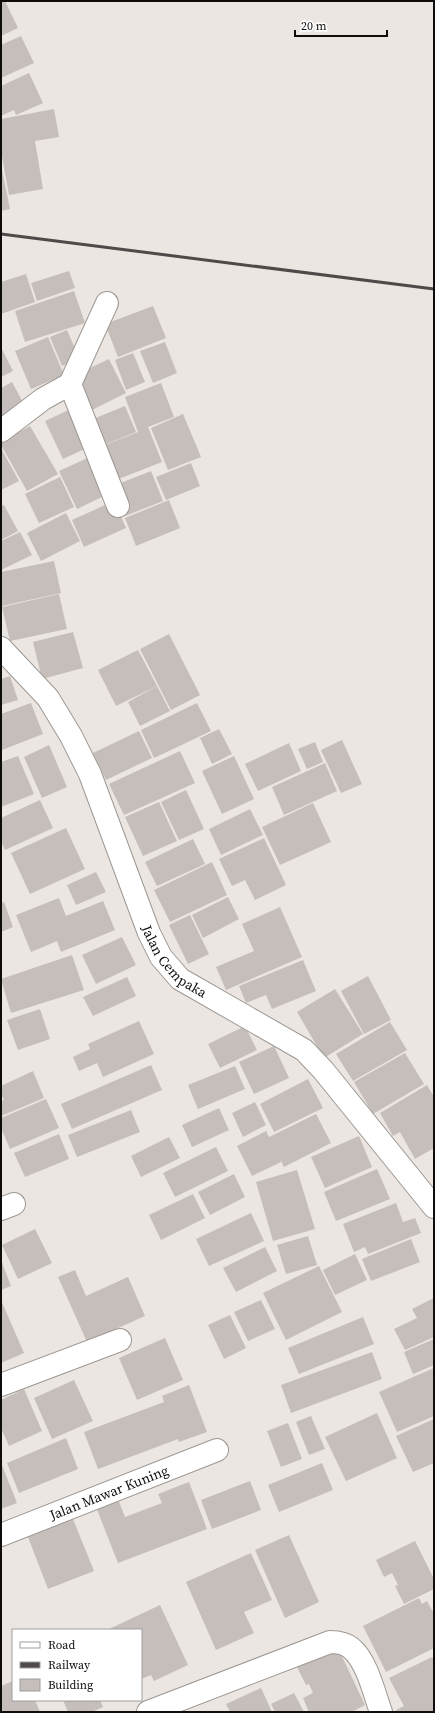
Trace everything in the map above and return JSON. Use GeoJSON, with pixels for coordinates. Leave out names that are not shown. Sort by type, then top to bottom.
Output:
{"type":"FeatureCollection","features":[{"type":"Feature","properties":{"kind":"street"},"geometry":{"type":"LineString","coordinates":[[1,431],[43,399],[70,384],[106,303]]}},
{"type":"Feature","properties":{"kind":"street"},"geometry":{"type":"LineString","coordinates":[[70,384],[118,506]]}},
{"type":"Feature","properties":{"kind":"street","name":"Jalan Cempaka"},"geometry":{"type":"LineString","coordinates":[[1,648],[48,698],[71,736],[90,774],[150,933],[161,957],[180,979],[304,1050],[323,1070],[434,1207]]}},
{"type":"Feature","properties":{"kind":"street"},"geometry":{"type":"LineString","coordinates":[[1,1385],[120,1340]]}},
{"type":"Feature","properties":{"kind":"street","name":"Jalan Mawar Kuning"},"geometry":{"type":"LineString","coordinates":[[1,1535],[217,1450]]}},
{"type":"Feature","properties":{"kind":"street"},"geometry":{"type":"LineString","coordinates":[[148,1712],[330,1642],[340,1642],[351,1648],[364,1666],[381,1712]]}},
{"type":"Feature","properties":{"kind":"building"},"geometry":{"type":"Polygon","coordinates":[[[1,1],[5,1],[18,28],[1,36],[1,1]]]}},
{"type":"Feature","properties":{"kind":"building"},"geometry":{"type":"Polygon","coordinates":[[[21,36],[34,63],[1,78],[1,45],[21,36]]]}},
{"type":"Feature","properties":{"kind":"building"},"geometry":{"type":"Polygon","coordinates":[[[29,73],[43,103],[16,115],[14,110],[1,116],[1,86],[29,73]]]}},
{"type":"Feature","properties":{"kind":"building"},"geometry":{"type":"Polygon","coordinates":[[[54,109],[59,137],[35,141],[43,189],[9,195],[1,151],[1,119],[54,109]]]}},
{"type":"Feature","properties":{"kind":"building"},"geometry":{"type":"Polygon","coordinates":[[[1,165],[10,209],[1,211],[1,165]]]}},
{"type":"Feature","properties":{"kind":"building"},"geometry":{"type":"Polygon","coordinates":[[[69,271],[75,288],[37,301],[31,283],[69,271]]]}},
{"type":"Feature","properties":{"kind":"building"},"geometry":{"type":"Polygon","coordinates":[[[26,274],[35,302],[1,314],[1,282],[26,274]]]}},
{"type":"Feature","properties":{"kind":"building"},"geometry":{"type":"Polygon","coordinates":[[[74,291],[85,323],[25,342],[15,311],[74,291]]]}},
{"type":"Feature","properties":{"kind":"building"},"geometry":{"type":"Polygon","coordinates":[[[153,306],[166,338],[118,357],[105,324],[153,306]]]}},
{"type":"Feature","properties":{"kind":"building"},"geometry":{"type":"Polygon","coordinates":[[[67,330],[79,358],[62,366],[50,337],[67,330]]]}},
{"type":"Feature","properties":{"kind":"building"},"geometry":{"type":"Polygon","coordinates":[[[48,337],[64,375],[31,389],[15,351],[48,337]]]}},
{"type":"Feature","properties":{"kind":"building"},"geometry":{"type":"Polygon","coordinates":[[[165,342],[177,373],[153,383],[140,351],[165,342]]]}},
{"type":"Feature","properties":{"kind":"building"},"geometry":{"type":"Polygon","coordinates":[[[1,347],[13,371],[1,377],[1,347]]]}},
{"type":"Feature","properties":{"kind":"building"},"geometry":{"type":"Polygon","coordinates":[[[133,353],[145,382],[126,390],[115,360],[133,353]]]}},
{"type":"Feature","properties":{"kind":"building"},"geometry":{"type":"Polygon","coordinates":[[[109,359],[126,393],[92,410],[75,375],[109,359]]]}},
{"type":"Feature","properties":{"kind":"building"},"geometry":{"type":"Polygon","coordinates":[[[12,382],[27,410],[1,423],[1,388],[12,382]]]}},
{"type":"Feature","properties":{"kind":"building"},"geometry":{"type":"Polygon","coordinates":[[[161,383],[174,417],[148,427],[162,462],[111,482],[97,448],[138,432],[125,397],[161,383]]]}},
{"type":"Feature","properties":{"kind":"building"},"geometry":{"type":"Polygon","coordinates":[[[125,406],[136,432],[99,447],[88,421],[125,406]]]}},
{"type":"Feature","properties":{"kind":"building"},"geometry":{"type":"Polygon","coordinates":[[[73,408],[91,446],[63,459],[45,421],[73,408]]]}},
{"type":"Feature","properties":{"kind":"building"},"geometry":{"type":"Polygon","coordinates":[[[183,414],[201,457],[168,470],[151,428],[183,414]]]}},
{"type":"Feature","properties":{"kind":"building"},"geometry":{"type":"Polygon","coordinates":[[[30,426],[58,474],[27,491],[1,445],[1,442],[30,426]]]}},
{"type":"Feature","properties":{"kind":"building"},"geometry":{"type":"Polygon","coordinates":[[[2,450],[19,481],[1,490],[1,451],[2,450]]]}},
{"type":"Feature","properties":{"kind":"building"},"geometry":{"type":"Polygon","coordinates":[[[92,456],[110,493],[77,509],[59,471],[92,456]]]}},
{"type":"Feature","properties":{"kind":"building"},"geometry":{"type":"Polygon","coordinates":[[[191,463],[200,486],[166,500],[156,477],[191,463]]]}},
{"type":"Feature","properties":{"kind":"building"},"geometry":{"type":"Polygon","coordinates":[[[151,471],[163,501],[125,516],[113,486],[151,471]]]}},
{"type":"Feature","properties":{"kind":"building"},"geometry":{"type":"Polygon","coordinates":[[[60,477],[74,507],[39,523],[25,494],[60,477]]]}},
{"type":"Feature","properties":{"kind":"building"},"geometry":{"type":"Polygon","coordinates":[[[169,500],[180,528],[136,546],[125,518],[169,500]]]}},
{"type":"Feature","properties":{"kind":"building"},"geometry":{"type":"Polygon","coordinates":[[[114,501],[126,528],[84,547],[72,520],[114,501]]]}},
{"type":"Feature","properties":{"kind":"building"},"geometry":{"type":"Polygon","coordinates":[[[4,505],[18,531],[1,540],[1,506],[4,505]]]}},
{"type":"Feature","properties":{"kind":"building"},"geometry":{"type":"Polygon","coordinates":[[[66,513],[80,541],[41,561],[27,533],[66,513]]]}},
{"type":"Feature","properties":{"kind":"building"},"geometry":{"type":"Polygon","coordinates":[[[20,532],[32,555],[1,570],[1,541],[20,532]]]}},
{"type":"Feature","properties":{"kind":"building"},"geometry":{"type":"Polygon","coordinates":[[[54,561],[61,593],[2,606],[1,572],[54,561]]]}},
{"type":"Feature","properties":{"kind":"building"},"geometry":{"type":"Polygon","coordinates":[[[59,594],[67,629],[10,641],[2,607],[59,594]]]}},
{"type":"Feature","properties":{"kind":"building"},"geometry":{"type":"Polygon","coordinates":[[[73,632],[83,668],[42,679],[33,642],[73,632]]]}},
{"type":"Feature","properties":{"kind":"building"},"geometry":{"type":"Polygon","coordinates":[[[169,634],[200,695],[171,710],[140,649],[169,634]]]}},
{"type":"Feature","properties":{"kind":"building"},"geometry":{"type":"Polygon","coordinates":[[[138,650],[157,686],[116,706],[98,670],[138,650]]]}},
{"type":"Feature","properties":{"kind":"building"},"geometry":{"type":"Polygon","coordinates":[[[10,676],[18,700],[1,705],[1,679],[10,676]]]}},
{"type":"Feature","properties":{"kind":"building"},"geometry":{"type":"Polygon","coordinates":[[[157,686],[170,711],[140,726],[128,702],[157,686]]]}},
{"type":"Feature","properties":{"kind":"building"},"geometry":{"type":"Polygon","coordinates":[[[31,703],[43,734],[2,750],[1,714],[31,703]]]}},
{"type":"Feature","properties":{"kind":"building"},"geometry":{"type":"Polygon","coordinates":[[[197,703],[211,731],[154,758],[141,730],[197,703]]]}},
{"type":"Feature","properties":{"kind":"building"},"geometry":{"type":"Polygon","coordinates":[[[219,729],[232,754],[212,764],[200,738],[219,729]]]}},
{"type":"Feature","properties":{"kind":"building"},"geometry":{"type":"Polygon","coordinates":[[[139,731],[152,758],[106,780],[93,753],[139,731]]]}},
{"type":"Feature","properties":{"kind":"building"},"geometry":{"type":"Polygon","coordinates":[[[342,740],[362,784],[341,793],[321,750],[342,740]]]}},
{"type":"Feature","properties":{"kind":"building"},"geometry":{"type":"Polygon","coordinates":[[[315,742],[323,762],[307,769],[298,749],[315,742]]]}},
{"type":"Feature","properties":{"kind":"building"},"geometry":{"type":"Polygon","coordinates":[[[289,743],[301,771],[258,791],[245,764],[289,743]]]}},
{"type":"Feature","properties":{"kind":"building"},"geometry":{"type":"Polygon","coordinates":[[[49,745],[67,787],[42,798],[24,757],[49,745]]]}},
{"type":"Feature","properties":{"kind":"building"},"geometry":{"type":"Polygon","coordinates":[[[180,751],[195,783],[124,815],[109,784],[180,751]]]}},
{"type":"Feature","properties":{"kind":"building"},"geometry":{"type":"Polygon","coordinates":[[[18,756],[34,794],[1,807],[1,762],[18,756]]]}},
{"type":"Feature","properties":{"kind":"building"},"geometry":{"type":"Polygon","coordinates":[[[234,756],[254,799],[222,814],[202,771],[234,756]]]}},
{"type":"Feature","properties":{"kind":"building"},"geometry":{"type":"Polygon","coordinates":[[[325,763],[337,791],[284,815],[272,787],[325,763]]]}},
{"type":"Feature","properties":{"kind":"building"},"geometry":{"type":"Polygon","coordinates":[[[186,790],[204,829],[179,840],[161,802],[186,790]]]}},
{"type":"Feature","properties":{"kind":"building"},"geometry":{"type":"Polygon","coordinates":[[[40,800],[53,828],[5,850],[1,841],[1,818],[40,800]]]}},
{"type":"Feature","properties":{"kind":"building"},"geometry":{"type":"Polygon","coordinates":[[[159,802],[177,841],[143,856],[125,817],[159,802]]]}},
{"type":"Feature","properties":{"kind":"building"},"geometry":{"type":"Polygon","coordinates":[[[313,803],[331,842],[280,865],[262,827],[313,803]]]}},
{"type":"Feature","properties":{"kind":"building"},"geometry":{"type":"Polygon","coordinates":[[[250,809],[263,835],[221,855],[209,829],[250,809]]]}},
{"type":"Feature","properties":{"kind":"building"},"geometry":{"type":"Polygon","coordinates":[[[66,828],[85,869],[30,894],[11,853],[66,828]]]}},
{"type":"Feature","properties":{"kind":"building"},"geometry":{"type":"Polygon","coordinates":[[[264,838],[286,885],[255,900],[245,880],[232,886],[219,859],[264,838]]]}},
{"type":"Feature","properties":{"kind":"building"},"geometry":{"type":"Polygon","coordinates":[[[193,839],[205,864],[157,886],[145,862],[193,839]]]}},
{"type":"Feature","properties":{"kind":"building"},"geometry":{"type":"Polygon","coordinates":[[[212,862],[227,895],[170,922],[154,890],[212,862]]]}},
{"type":"Feature","properties":{"kind":"building"},"geometry":{"type":"Polygon","coordinates":[[[96,872],[106,892],[76,905],[67,885],[96,872]]]}},
{"type":"Feature","properties":{"kind":"building"},"geometry":{"type":"Polygon","coordinates":[[[228,897],[239,919],[203,938],[192,915],[228,897]]]}},
{"type":"Feature","properties":{"kind":"building"},"geometry":{"type":"Polygon","coordinates":[[[59,898],[66,916],[103,901],[115,930],[61,952],[57,941],[31,952],[16,915],[59,898]]]}},
{"type":"Feature","properties":{"kind":"building"},"geometry":{"type":"Polygon","coordinates":[[[4,902],[13,927],[1,932],[1,903],[4,902]]]}},
{"type":"Feature","properties":{"kind":"building"},"geometry":{"type":"Polygon","coordinates":[[[280,907],[302,957],[226,990],[216,967],[254,951],[242,924],[280,907]]]}},
{"type":"Feature","properties":{"kind":"building"},"geometry":{"type":"Polygon","coordinates":[[[190,915],[209,954],[188,964],[169,925],[190,915]]]}},
{"type":"Feature","properties":{"kind":"building"},"geometry":{"type":"Polygon","coordinates":[[[122,937],[136,965],[96,984],[82,955],[122,937]]]}},
{"type":"Feature","properties":{"kind":"building"},"geometry":{"type":"Polygon","coordinates":[[[72,955],[84,990],[11,1013],[1,979],[72,955]]]}},
{"type":"Feature","properties":{"kind":"building"},"geometry":{"type":"Polygon","coordinates":[[[303,960],[316,991],[272,1009],[266,995],[246,1003],[239,986],[303,960]]]}},
{"type":"Feature","properties":{"kind":"building"},"geometry":{"type":"Polygon","coordinates":[[[368,976],[391,1020],[364,1034],[341,991],[368,976]]]}},
{"type":"Feature","properties":{"kind":"building"},"geometry":{"type":"Polygon","coordinates":[[[127,977],[136,996],[93,1016],[83,997],[127,977]]]}},
{"type":"Feature","properties":{"kind":"building"},"geometry":{"type":"Polygon","coordinates":[[[335,989],[363,1034],[324,1058],[297,1012],[335,989]]]}},
{"type":"Feature","properties":{"kind":"building"},"geometry":{"type":"Polygon","coordinates":[[[40,1009],[50,1039],[18,1050],[7,1020],[40,1009]]]}},
{"type":"Feature","properties":{"kind":"building"},"geometry":{"type":"Polygon","coordinates":[[[139,1021],[154,1054],[103,1077],[97,1063],[79,1071],[73,1057],[90,1049],[88,1044],[139,1021]]]}},
{"type":"Feature","properties":{"kind":"building"},"geometry":{"type":"Polygon","coordinates":[[[390,1022],[407,1050],[353,1081],[336,1054],[390,1022]]]}},
{"type":"Feature","properties":{"kind":"building"},"geometry":{"type":"Polygon","coordinates":[[[245,1026],[257,1050],[220,1068],[208,1044],[245,1026]]]}},
{"type":"Feature","properties":{"kind":"building"},"geometry":{"type":"Polygon","coordinates":[[[274,1046],[289,1078],[254,1094],[239,1062],[274,1046]]]}},
{"type":"Feature","properties":{"kind":"building"},"geometry":{"type":"Polygon","coordinates":[[[405,1053],[424,1084],[373,1114],[354,1082],[405,1053]]]}},
{"type":"Feature","properties":{"kind":"building"},"geometry":{"type":"Polygon","coordinates":[[[151,1065],[162,1090],[72,1129],[61,1104],[151,1065]]]}},
{"type":"Feature","properties":{"kind":"building"},"geometry":{"type":"Polygon","coordinates":[[[235,1066],[245,1089],[198,1109],[188,1085],[235,1066]]]}},
{"type":"Feature","properties":{"kind":"building"},"geometry":{"type":"Polygon","coordinates":[[[33,1071],[44,1098],[1,1116],[1,1102],[4,1100],[1,1094],[1,1086],[33,1071]]]}},
{"type":"Feature","properties":{"kind":"building"},"geometry":{"type":"Polygon","coordinates":[[[308,1079],[323,1108],[274,1132],[260,1104],[308,1079]]]}},
{"type":"Feature","properties":{"kind":"building"},"geometry":{"type":"Polygon","coordinates":[[[427,1085],[434,1097],[434,1148],[415,1159],[400,1132],[393,1136],[380,1113],[427,1085]]]}},
{"type":"Feature","properties":{"kind":"building"},"geometry":{"type":"Polygon","coordinates":[[[46,1099],[59,1128],[10,1149],[1,1128],[1,1118],[46,1099]]]}},
{"type":"Feature","properties":{"kind":"building"},"geometry":{"type":"Polygon","coordinates":[[[255,1102],[266,1125],[243,1137],[232,1113],[255,1102]]]}},
{"type":"Feature","properties":{"kind":"building"},"geometry":{"type":"Polygon","coordinates":[[[219,1108],[229,1130],[192,1147],[182,1125],[219,1108]]]}},
{"type":"Feature","properties":{"kind":"building"},"geometry":{"type":"Polygon","coordinates":[[[131,1110],[140,1132],[77,1157],[68,1135],[131,1110]]]}},
{"type":"Feature","properties":{"kind":"building"},"geometry":{"type":"Polygon","coordinates":[[[316,1114],[331,1143],[284,1167],[279,1157],[281,1162],[252,1176],[237,1146],[266,1131],[269,1137],[316,1114]]]}},
{"type":"Feature","properties":{"kind":"building"},"geometry":{"type":"Polygon","coordinates":[[[59,1134],[69,1159],[25,1177],[14,1153],[59,1134]]]}},
{"type":"Feature","properties":{"kind":"building"},"geometry":{"type":"Polygon","coordinates":[[[359,1136],[372,1167],[325,1188],[311,1157],[359,1136]]]}},
{"type":"Feature","properties":{"kind":"building"},"geometry":{"type":"Polygon","coordinates":[[[169,1137],[180,1158],[141,1177],[131,1156],[169,1137]]]}},
{"type":"Feature","properties":{"kind":"building"},"geometry":{"type":"Polygon","coordinates":[[[216,1147],[228,1171],[175,1197],[163,1173],[216,1147]]]}},
{"type":"Feature","properties":{"kind":"building"},"geometry":{"type":"Polygon","coordinates":[[[377,1169],[390,1199],[336,1221],[324,1192],[377,1169]]]}},
{"type":"Feature","properties":{"kind":"building"},"geometry":{"type":"Polygon","coordinates":[[[297,1170],[315,1229],[273,1241],[256,1182],[297,1170]]]}},
{"type":"Feature","properties":{"kind":"building"},"geometry":{"type":"Polygon","coordinates":[[[234,1174],[245,1197],[210,1215],[198,1192],[234,1174]]]}},
{"type":"Feature","properties":{"kind":"building"},"geometry":{"type":"Polygon","coordinates":[[[193,1194],[205,1218],[161,1240],[149,1215],[193,1194]]]}},
{"type":"Feature","properties":{"kind":"building"},"geometry":{"type":"Polygon","coordinates":[[[396,1203],[403,1222],[415,1218],[421,1233],[368,1254],[365,1247],[354,1252],[343,1224],[396,1203]]]}},
{"type":"Feature","properties":{"kind":"building"},"geometry":{"type":"Polygon","coordinates":[[[251,1213],[264,1241],[209,1266],[196,1239],[251,1213]]]}},
{"type":"Feature","properties":{"kind":"building"},"geometry":{"type":"Polygon","coordinates":[[[35,1229],[52,1263],[18,1279],[2,1245],[35,1229]]]}},
{"type":"Feature","properties":{"kind":"building"},"geometry":{"type":"Polygon","coordinates":[[[308,1236],[317,1265],[286,1274],[277,1245],[308,1236]]]}},
{"type":"Feature","properties":{"kind":"building"},"geometry":{"type":"Polygon","coordinates":[[[411,1239],[420,1262],[371,1281],[362,1259],[411,1239]]]}},
{"type":"Feature","properties":{"kind":"building"},"geometry":{"type":"Polygon","coordinates":[[[265,1247],[277,1271],[236,1292],[223,1268],[265,1247]]]}},
{"type":"Feature","properties":{"kind":"building"},"geometry":{"type":"Polygon","coordinates":[[[355,1254],[367,1280],[335,1295],[323,1270],[355,1254]]]}},
{"type":"Feature","properties":{"kind":"building"},"geometry":{"type":"Polygon","coordinates":[[[1,1260],[11,1286],[1,1290],[1,1260]]]}},
{"type":"Feature","properties":{"kind":"building"},"geometry":{"type":"Polygon","coordinates":[[[319,1266],[342,1312],[286,1340],[263,1293],[319,1266]]]}},
{"type":"Feature","properties":{"kind":"building"},"geometry":{"type":"Polygon","coordinates":[[[75,1270],[86,1296],[128,1277],[145,1316],[87,1342],[58,1277],[75,1270]]]}},
{"type":"Feature","properties":{"kind":"building"},"geometry":{"type":"Polygon","coordinates":[[[434,1298],[434,1337],[405,1350],[394,1329],[417,1318],[412,1309],[434,1298]]]}},
{"type":"Feature","properties":{"kind":"building"},"geometry":{"type":"Polygon","coordinates":[[[1,1300],[24,1353],[1,1363],[1,1300]]]}},
{"type":"Feature","properties":{"kind":"building"},"geometry":{"type":"Polygon","coordinates":[[[261,1300],[275,1329],[248,1341],[234,1312],[261,1300]]]}},
{"type":"Feature","properties":{"kind":"building"},"geometry":{"type":"Polygon","coordinates":[[[230,1315],[246,1348],[224,1359],[208,1325],[230,1315]]]}},
{"type":"Feature","properties":{"kind":"building"},"geometry":{"type":"Polygon","coordinates":[[[363,1317],[374,1344],[299,1374],[288,1348],[363,1317]]]}},
{"type":"Feature","properties":{"kind":"building"},"geometry":{"type":"Polygon","coordinates":[[[165,1338],[183,1380],[137,1400],[119,1358],[165,1338]]]}},
{"type":"Feature","properties":{"kind":"building"},"geometry":{"type":"Polygon","coordinates":[[[434,1339],[434,1365],[413,1374],[404,1352],[434,1339]]]}},
{"type":"Feature","properties":{"kind":"building"},"geometry":{"type":"Polygon","coordinates":[[[372,1352],[382,1379],[291,1413],[281,1385],[372,1352]]]}},
{"type":"Feature","properties":{"kind":"building"},"geometry":{"type":"Polygon","coordinates":[[[434,1368],[434,1416],[397,1432],[379,1392],[434,1368]]]}},
{"type":"Feature","properties":{"kind":"building"},"geometry":{"type":"Polygon","coordinates":[[[74,1380],[93,1421],[52,1439],[34,1398],[74,1380]]]}},
{"type":"Feature","properties":{"kind":"building"},"geometry":{"type":"Polygon","coordinates":[[[189,1385],[207,1432],[179,1442],[178,1439],[98,1469],[84,1432],[164,1402],[162,1396],[189,1385]]]}},
{"type":"Feature","properties":{"kind":"building"},"geometry":{"type":"Polygon","coordinates":[[[24,1389],[42,1431],[9,1446],[1,1428],[1,1400],[24,1389]]]}},
{"type":"Feature","properties":{"kind":"building"},"geometry":{"type":"Polygon","coordinates":[[[377,1413],[397,1458],[346,1481],[325,1437],[377,1413]]]}},
{"type":"Feature","properties":{"kind":"building"},"geometry":{"type":"Polygon","coordinates":[[[311,1416],[325,1449],[309,1455],[296,1422],[311,1416]]]}},
{"type":"Feature","properties":{"kind":"building"},"geometry":{"type":"Polygon","coordinates":[[[434,1419],[434,1463],[413,1472],[396,1436],[434,1419]]]}},
{"type":"Feature","properties":{"kind":"building"},"geometry":{"type":"Polygon","coordinates":[[[288,1423],[302,1459],[281,1467],[267,1431],[288,1423]]]}},
{"type":"Feature","properties":{"kind":"building"},"geometry":{"type":"Polygon","coordinates":[[[66,1438],[78,1469],[19,1493],[7,1463],[66,1438]]]}},
{"type":"Feature","properties":{"kind":"building"},"geometry":{"type":"Polygon","coordinates":[[[322,1463],[333,1490],[279,1512],[268,1485],[322,1463]]]}},
{"type":"Feature","properties":{"kind":"building"},"geometry":{"type":"Polygon","coordinates":[[[1,1465],[17,1503],[1,1509],[1,1465]]]}},
{"type":"Feature","properties":{"kind":"building"},"geometry":{"type":"Polygon","coordinates":[[[250,1481],[261,1510],[212,1529],[201,1500],[250,1481]]]}},
{"type":"Feature","properties":{"kind":"building"},"geometry":{"type":"Polygon","coordinates":[[[189,1482],[207,1529],[118,1563],[96,1507],[118,1499],[125,1517],[162,1503],[158,1494],[189,1482]]]}},
{"type":"Feature","properties":{"kind":"building"},"geometry":{"type":"Polygon","coordinates":[[[73,1519],[94,1571],[48,1589],[28,1537],[73,1519]]]}},
{"type":"Feature","properties":{"kind":"building"},"geometry":{"type":"Polygon","coordinates":[[[289,1535],[319,1602],[285,1618],[255,1550],[289,1535]]]}},
{"type":"Feature","properties":{"kind":"building"},"geometry":{"type":"Polygon","coordinates":[[[415,1541],[434,1579],[434,1589],[404,1604],[395,1586],[398,1585],[392,1573],[384,1577],[376,1560],[415,1541]]]}},
{"type":"Feature","properties":{"kind":"building"},"geometry":{"type":"Polygon","coordinates":[[[251,1553],[272,1600],[244,1612],[254,1633],[216,1650],[186,1582],[251,1553]]]}},
{"type":"Feature","properties":{"kind":"building"},"geometry":{"type":"Polygon","coordinates":[[[419,1598],[422,1604],[427,1601],[434,1614],[434,1648],[386,1672],[363,1626],[419,1598]]]}},
{"type":"Feature","properties":{"kind":"building"},"geometry":{"type":"Polygon","coordinates":[[[160,1605],[188,1665],[154,1681],[151,1675],[142,1679],[142,1629],[109,1629],[160,1605]]]}},
{"type":"Feature","properties":{"kind":"building"},"geometry":{"type":"Polygon","coordinates":[[[338,1648],[365,1705],[352,1712],[309,1712],[303,1698],[313,1693],[309,1684],[306,1685],[297,1667],[338,1648]]]}},
{"type":"Feature","properties":{"kind":"building"},"geometry":{"type":"Polygon","coordinates":[[[432,1657],[434,1660],[434,1712],[397,1712],[396,1710],[404,1706],[389,1678],[432,1657]]]}},
{"type":"Feature","properties":{"kind":"building"},"geometry":{"type":"Polygon","coordinates":[[[12,1681],[12,1701],[35,1701],[40,1712],[1,1712],[1,1686],[12,1681]]]}},
{"type":"Feature","properties":{"kind":"building"},"geometry":{"type":"Polygon","coordinates":[[[261,1688],[272,1712],[230,1712],[226,1704],[261,1688]]]}},
{"type":"Feature","properties":{"kind":"building"},"geometry":{"type":"Polygon","coordinates":[[[294,1693],[304,1712],[275,1712],[271,1704],[294,1693]]]}},
{"type":"Feature","properties":{"kind":"building"},"geometry":{"type":"Polygon","coordinates":[[[63,1701],[100,1701],[103,1707],[92,1712],[68,1712],[63,1701]]]}},
{"type":"Feature","properties":{"kind":"railway"},"geometry":{"type":"LineString","coordinates":[[1,234],[434,289]]}}]}
